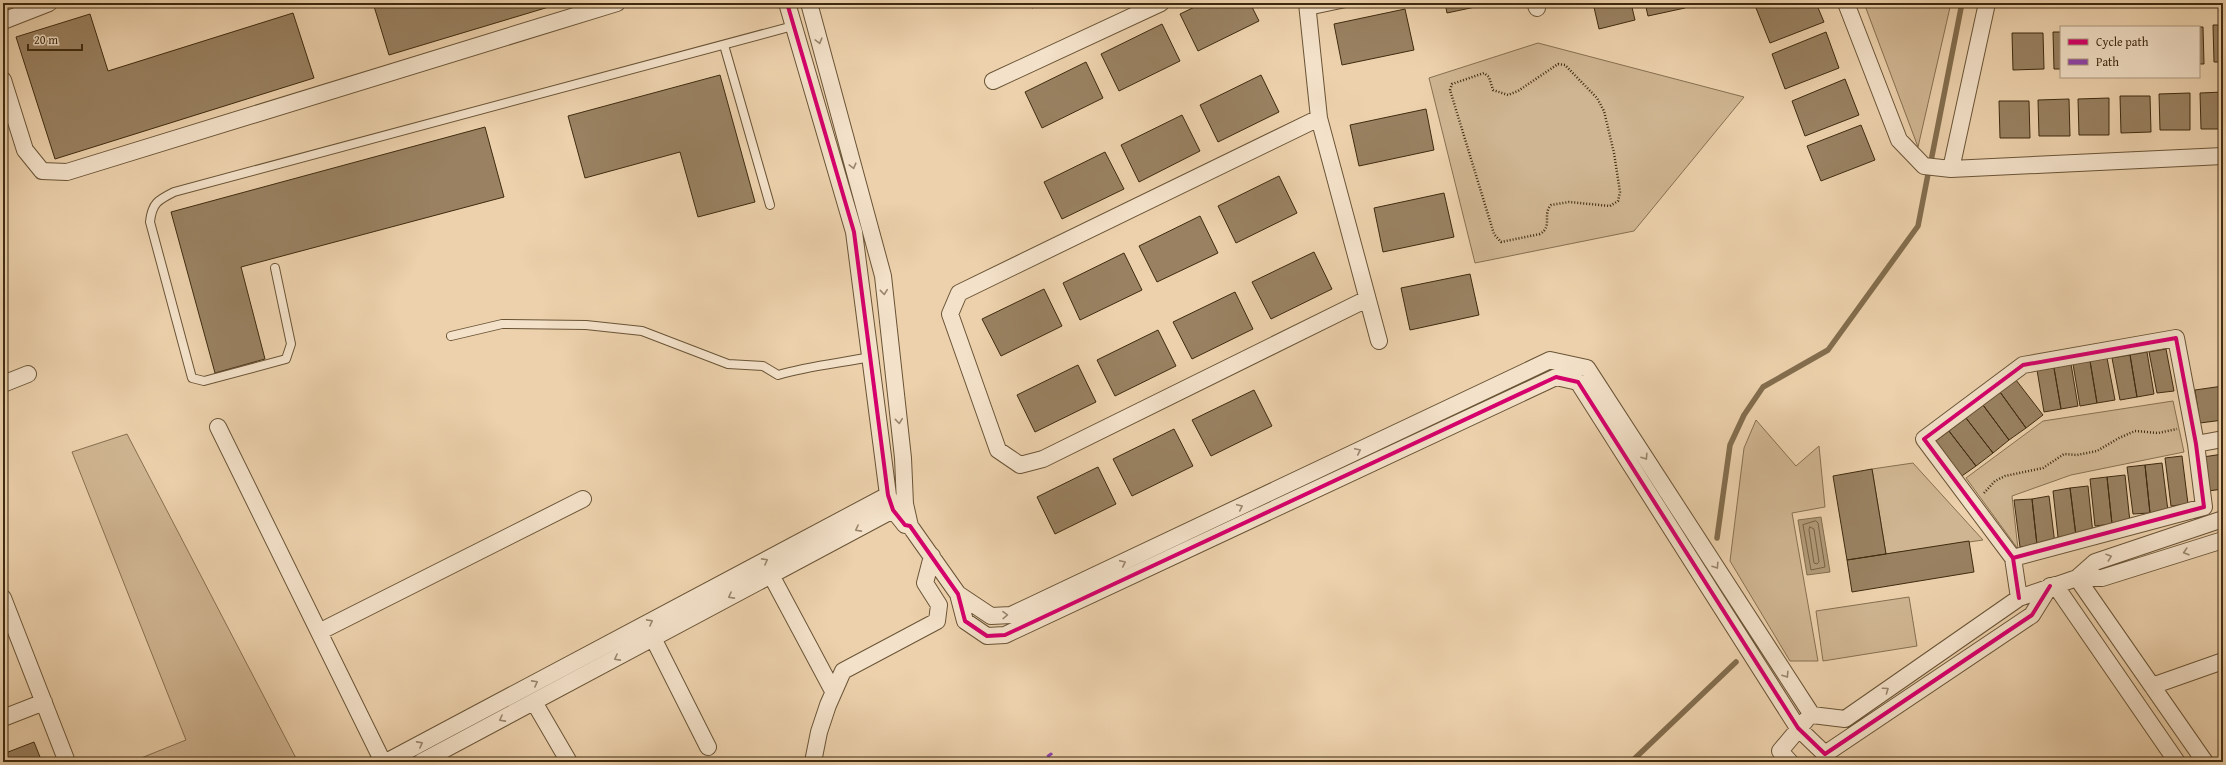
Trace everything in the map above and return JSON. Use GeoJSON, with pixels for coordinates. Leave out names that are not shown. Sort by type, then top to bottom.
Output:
{"type":"FeatureCollection","features":[{"type":"Feature","properties":{"kind":"street"},"geometry":{"type":"LineString","coordinates":[[3,22],[49,3]]}},
{"type":"Feature","properties":{"kind":"street"},"geometry":{"type":"LineString","coordinates":[[3,80],[25,150],[42,171],[67,172],[618,3]]}},
{"type":"Feature","properties":{"kind":"street"},"geometry":{"type":"LineString","coordinates":[[787,3],[854,232],[888,495],[893,510],[905,525],[910,526]]}},
{"type":"Feature","properties":{"kind":"street"},"geometry":{"type":"LineString","coordinates":[[809,3],[883,276],[903,458],[905,504],[910,526],[958,594],[965,620],[987,636],[1005,635],[1556,377],[1578,382],[1798,728],[1825,754],[2032,615],[2052,585]]}},
{"type":"Feature","properties":{"kind":"street"},"geometry":{"type":"LineString","coordinates":[[993,81],[1161,3]]}},
{"type":"Feature","properties":{"kind":"street"},"geometry":{"type":"LineString","coordinates":[[1846,3],[1899,140],[1924,166],[1951,169],[2223,156]]}},
{"type":"Feature","properties":{"kind":"street"},"geometry":{"type":"LineString","coordinates":[[1951,169],[1987,3]]}},
{"type":"Feature","properties":{"kind":"street"},"geometry":{"type":"LineString","coordinates":[[1307,7],[1319,118],[1379,341]]}},
{"type":"Feature","properties":{"kind":"street"},"geometry":{"type":"LineString","coordinates":[[1319,118],[959,293],[950,314],[998,450],[1020,465],[1043,458],[1367,299]]}},
{"type":"Feature","properties":{"kind":"street"},"geometry":{"type":"LineString","coordinates":[[2012,558],[2204,507],[2196,444],[2176,338],[2023,365],[1924,439],[2012,558],[2019,598]]}},
{"type":"Feature","properties":{"kind":"street"},"geometry":{"type":"LineString","coordinates":[[958,594],[991,616],[1011,615],[1550,360],[1587,368],[1812,715]]}},
{"type":"Feature","properties":{"kind":"street"},"geometry":{"type":"LineString","coordinates":[[3,384],[28,374]]}},
{"type":"Feature","properties":{"kind":"street"},"geometry":{"type":"LineString","coordinates":[[218,427],[384,762],[888,495]]}},
{"type":"Feature","properties":{"kind":"street"},"geometry":{"type":"LineString","coordinates":[[2196,444],[2223,439]]}},
{"type":"Feature","properties":{"kind":"street"},"geometry":{"type":"LineString","coordinates":[[319,632],[583,498]]}},
{"type":"Feature","properties":{"kind":"street"},"geometry":{"type":"LineString","coordinates":[[421,762],[893,510]]}},
{"type":"Feature","properties":{"kind":"street"},"geometry":{"type":"LineString","coordinates":[[2077,578],[2095,562],[2223,519]]}},
{"type":"Feature","properties":{"kind":"street"},"geometry":{"type":"LineString","coordinates":[[1790,762],[1780,751],[1798,728],[1812,715],[1845,719],[2019,598],[2052,585],[2077,578],[2102,578],[2223,540]]}},
{"type":"Feature","properties":{"kind":"street"},"geometry":{"type":"LineString","coordinates":[[813,762],[818,732],[833,691],[843,671],[937,621],[940,605],[925,583],[932,556]]}},
{"type":"Feature","properties":{"kind":"street"},"geometry":{"type":"LineString","coordinates":[[771,575],[833,691]]}},
{"type":"Feature","properties":{"kind":"street"},"geometry":{"type":"LineString","coordinates":[[2077,578],[2205,762]]}},
{"type":"Feature","properties":{"kind":"street"},"geometry":{"type":"LineString","coordinates":[[2052,585],[2177,762]]}},
{"type":"Feature","properties":{"kind":"street"},"geometry":{"type":"LineString","coordinates":[[3,598],[67,762]]}},
{"type":"Feature","properties":{"kind":"street"},"geometry":{"type":"LineString","coordinates":[[653,638],[708,747]]}},
{"type":"Feature","properties":{"kind":"street"},"geometry":{"type":"LineString","coordinates":[[2152,686],[2223,661]]}},
{"type":"Feature","properties":{"kind":"street"},"geometry":{"type":"LineString","coordinates":[[3,718],[44,702]]}},
{"type":"Feature","properties":{"kind":"street"},"geometry":{"type":"LineString","coordinates":[[534,702],[569,762]]}},
{"type":"Feature","properties":{"kind":"lane"},"geometry":{"type":"LineString","coordinates":[[1307,7],[1345,3]]}},
{"type":"Feature","properties":{"kind":"lane"},"geometry":{"type":"LineString","coordinates":[[275,268],[292,344],[286,359],[204,381],[192,378],[150,222],[151,209],[160,199],[182,190],[793,26]]}},
{"type":"Feature","properties":{"kind":"lane"},"geometry":{"type":"LineString","coordinates":[[724,45],[770,204]]}},
{"type":"Feature","properties":{"kind":"lane"},"geometry":{"type":"LineString","coordinates":[[451,336],[502,324],[586,325],[642,331],[728,364],[764,366],[778,375],[804,367],[823,366],[871,357]]}},
{"type":"Feature","properties":{"kind":"path"},"geometry":{"type":"LineString","coordinates":[[1558,64],[1565,65],[1601,104],[1614,153],[1620,192],[1618,201],[1610,206],[1568,202],[1551,206],[1547,212],[1548,222],[1544,232],[1505,242],[1498,240],[1494,234],[1450,90],[1452,84],[1484,74],[1489,77],[1493,90],[1508,95],[1518,91],[1558,64]]}},
{"type":"Feature","properties":{"kind":"path"},"geometry":{"type":"LineString","coordinates":[[1976,509],[1987,489],[2005,476],[2043,468],[2064,454],[2077,455],[2097,451],[2119,438],[2135,431],[2152,433],[2169,432],[2192,423]]}},
{"type":"Feature","properties":{"kind":"shaded area"},"geometry":{"type":"Polygon","coordinates":[[[1864,3],[1951,3],[1918,147],[1864,3]]]}},
{"type":"Feature","properties":{"kind":"shaded area"},"geometry":{"type":"Polygon","coordinates":[[[1538,43],[1744,97],[1634,231],[1475,263],[1429,78],[1538,43]]]}},
{"type":"Feature","properties":{"kind":"shaded area"},"geometry":{"type":"Polygon","coordinates":[[[2173,401],[2184,452],[2071,475],[2012,496],[2018,549],[1966,478],[2043,421],[2173,401]]]}},
{"type":"Feature","properties":{"kind":"shaded area"},"geometry":{"type":"Polygon","coordinates":[[[1756,420],[1796,466],[1819,446],[1825,507],[1792,513],[1818,661],[1790,661],[1730,561],[1744,448],[1756,420]]]}},
{"type":"Feature","properties":{"kind":"shaded area"},"geometry":{"type":"Polygon","coordinates":[[[127,434],[298,762],[131,762],[186,740],[72,452],[127,434]]]}},
{"type":"Feature","properties":{"kind":"shaded area"},"geometry":{"type":"Polygon","coordinates":[[[1913,463],[1983,540],[1886,554],[1872,469],[1913,463]]]}},
{"type":"Feature","properties":{"kind":"shaded area"},"geometry":{"type":"Polygon","coordinates":[[[1909,597],[1917,646],[1823,661],[1816,611],[1909,597]]]}},
{"type":"Feature","properties":{"kind":"water"},"geometry":{"type":"Polygon","coordinates":[[[1821,517],[1830,572],[1807,575],[1798,520],[1821,517]]]}},
{"type":"Feature","properties":{"kind":"building"},"geometry":{"type":"Polygon","coordinates":[[[373,3],[562,3],[389,55],[373,3]]]}},
{"type":"Feature","properties":{"kind":"building"},"geometry":{"type":"Polygon","coordinates":[[[1029,3],[1043,3],[1032,8],[1029,3]]]}},
{"type":"Feature","properties":{"kind":"building"},"geometry":{"type":"Polygon","coordinates":[[[1203,3],[1250,3],[1259,21],[1198,51],[1180,14],[1203,3]]]}},
{"type":"Feature","properties":{"kind":"building"},"geometry":{"type":"Polygon","coordinates":[[[1445,3],[1494,3],[1447,13],[1445,3]]]}},
{"type":"Feature","properties":{"kind":"building"},"geometry":{"type":"Polygon","coordinates":[[[1593,3],[1631,3],[1635,20],[1599,29],[1593,3]]]}},
{"type":"Feature","properties":{"kind":"building"},"geometry":{"type":"Polygon","coordinates":[[[1645,3],[1684,3],[1685,8],[1648,16],[1645,3]]]}},
{"type":"Feature","properties":{"kind":"building"},"geometry":{"type":"Polygon","coordinates":[[[1694,3],[1712,3],[1695,7],[1694,3]]]}},
{"type":"Feature","properties":{"kind":"building"},"geometry":{"type":"Polygon","coordinates":[[[1768,3],[1816,3],[1824,22],[1770,43],[1756,8],[1768,3]]]}},
{"type":"Feature","properties":{"kind":"building"},"geometry":{"type":"Polygon","coordinates":[[[1405,9],[1414,50],[1342,65],[1334,24],[1405,9]]]}},
{"type":"Feature","properties":{"kind":"building"},"geometry":{"type":"Polygon","coordinates":[[[293,13],[314,78],[55,159],[16,37],[90,14],[108,71],[293,13]]]}},
{"type":"Feature","properties":{"kind":"building"},"geometry":{"type":"Polygon","coordinates":[[[1162,24],[1180,61],[1119,91],[1101,54],[1162,24]]]}},
{"type":"Feature","properties":{"kind":"building"},"geometry":{"type":"Polygon","coordinates":[[[2213,25],[2223,25],[2223,62],[2214,62],[2213,25]]]}},
{"type":"Feature","properties":{"kind":"building"},"geometry":{"type":"Polygon","coordinates":[[[2200,27],[2203,27],[2204,64],[2200,64],[2200,27]]]}},
{"type":"Feature","properties":{"kind":"building"},"geometry":{"type":"Polygon","coordinates":[[[1826,32],[1839,68],[1785,89],[1772,54],[1826,32]]]}},
{"type":"Feature","properties":{"kind":"building"},"geometry":{"type":"Polygon","coordinates":[[[2053,32],[2060,32],[2060,69],[2054,69],[2053,32]]]}},
{"type":"Feature","properties":{"kind":"building"},"geometry":{"type":"Polygon","coordinates":[[[2012,33],[2043,33],[2044,69],[2013,70],[2012,33]]]}},
{"type":"Feature","properties":{"kind":"building"},"geometry":{"type":"Polygon","coordinates":[[[1086,62],[1103,98],[1042,128],[1025,92],[1086,62]]]}},
{"type":"Feature","properties":{"kind":"building"},"geometry":{"type":"Polygon","coordinates":[[[720,75],[755,202],[698,217],[680,152],[585,178],[568,116],[720,75]]]}},
{"type":"Feature","properties":{"kind":"building"},"geometry":{"type":"Polygon","coordinates":[[[1261,75],[1279,112],[1218,142],[1200,105],[1261,75]]]}},
{"type":"Feature","properties":{"kind":"building"},"geometry":{"type":"Polygon","coordinates":[[[1845,79],[1859,115],[1805,136],[1792,101],[1845,79]]]}},
{"type":"Feature","properties":{"kind":"building"},"geometry":{"type":"Polygon","coordinates":[[[2223,92],[2223,129],[2201,129],[2200,93],[2223,92]]]}},
{"type":"Feature","properties":{"kind":"building"},"geometry":{"type":"Polygon","coordinates":[[[2190,93],[2190,130],[2160,130],[2159,94],[2190,93]]]}},
{"type":"Feature","properties":{"kind":"building"},"geometry":{"type":"Polygon","coordinates":[[[2120,96],[2150,96],[2151,132],[2121,133],[2120,96]]]}},
{"type":"Feature","properties":{"kind":"building"},"geometry":{"type":"Polygon","coordinates":[[[2109,98],[2109,135],[2079,135],[2078,99],[2109,98]]]}},
{"type":"Feature","properties":{"kind":"building"},"geometry":{"type":"Polygon","coordinates":[[[2069,99],[2070,136],[2039,136],[2038,100],[2069,99]]]}},
{"type":"Feature","properties":{"kind":"building"},"geometry":{"type":"Polygon","coordinates":[[[1999,101],[2029,101],[2030,138],[2000,138],[1999,101]]]}},
{"type":"Feature","properties":{"kind":"building"},"geometry":{"type":"Polygon","coordinates":[[[1426,109],[1434,150],[1359,166],[1350,125],[1426,109]]]}},
{"type":"Feature","properties":{"kind":"building"},"geometry":{"type":"Polygon","coordinates":[[[1182,115],[1200,151],[1139,182],[1121,145],[1182,115]]]}},
{"type":"Feature","properties":{"kind":"building"},"geometry":{"type":"Polygon","coordinates":[[[1861,125],[1875,160],[1821,181],[1807,146],[1861,125]]]}},
{"type":"Feature","properties":{"kind":"building"},"geometry":{"type":"Polygon","coordinates":[[[485,127],[504,197],[241,267],[265,359],[215,373],[171,212],[485,127]]]}},
{"type":"Feature","properties":{"kind":"building"},"geometry":{"type":"Polygon","coordinates":[[[1105,152],[1124,189],[1062,219],[1044,182],[1105,152]]]}},
{"type":"Feature","properties":{"kind":"building"},"geometry":{"type":"Polygon","coordinates":[[[1279,176],[1297,213],[1236,243],[1218,206],[1279,176]]]}},
{"type":"Feature","properties":{"kind":"building"},"geometry":{"type":"Polygon","coordinates":[[[1444,193],[1454,237],[1383,252],[1374,208],[1444,193]]]}},
{"type":"Feature","properties":{"kind":"building"},"geometry":{"type":"Polygon","coordinates":[[[1200,216],[1218,253],[1157,282],[1139,246],[1200,216]]]}},
{"type":"Feature","properties":{"kind":"building"},"geometry":{"type":"Polygon","coordinates":[[[1314,252],[1332,289],[1271,319],[1252,282],[1314,252]]]}},
{"type":"Feature","properties":{"kind":"building"},"geometry":{"type":"Polygon","coordinates":[[[1124,253],[1142,290],[1080,320],[1063,283],[1124,253]]]}},
{"type":"Feature","properties":{"kind":"building"},"geometry":{"type":"Polygon","coordinates":[[[1470,274],[1479,315],[1410,330],[1401,288],[1470,274]]]}},
{"type":"Feature","properties":{"kind":"building"},"geometry":{"type":"Polygon","coordinates":[[[1044,289],[1062,326],[1001,356],[982,319],[1044,289]]]}},
{"type":"Feature","properties":{"kind":"building"},"geometry":{"type":"Polygon","coordinates":[[[1235,292],[1253,329],[1192,359],[1173,322],[1235,292]]]}},
{"type":"Feature","properties":{"kind":"building"},"geometry":{"type":"Polygon","coordinates":[[[1158,330],[1176,366],[1115,396],[1097,360],[1158,330]]]}},
{"type":"Feature","properties":{"kind":"building"},"geometry":{"type":"Polygon","coordinates":[[[2166,349],[2174,391],[2157,393],[2149,352],[2166,349]]]}},
{"type":"Feature","properties":{"kind":"building"},"geometry":{"type":"Polygon","coordinates":[[[2147,352],[2154,394],[2137,397],[2130,355],[2147,352]]]}},
{"type":"Feature","properties":{"kind":"building"},"geometry":{"type":"Polygon","coordinates":[[[2130,355],[2137,397],[2120,400],[2112,358],[2130,355]]]}},
{"type":"Feature","properties":{"kind":"building"},"geometry":{"type":"Polygon","coordinates":[[[2107,358],[2115,400],[2097,403],[2090,361],[2107,358]]]}},
{"type":"Feature","properties":{"kind":"building"},"geometry":{"type":"Polygon","coordinates":[[[2090,361],[2097,403],[2080,406],[2073,364],[2090,361]]]}},
{"type":"Feature","properties":{"kind":"building"},"geometry":{"type":"Polygon","coordinates":[[[2071,364],[2078,406],[2061,409],[2054,368],[2071,364]]]}},
{"type":"Feature","properties":{"kind":"building"},"geometry":{"type":"Polygon","coordinates":[[[1078,365],[1096,402],[1035,432],[1017,395],[1078,365]]]}},
{"type":"Feature","properties":{"kind":"building"},"geometry":{"type":"Polygon","coordinates":[[[2054,368],[2061,409],[2044,412],[2037,370],[2054,368]]]}},
{"type":"Feature","properties":{"kind":"building"},"geometry":{"type":"Polygon","coordinates":[[[2016,380],[2043,415],[2026,428],[2000,392],[2016,380]]]}},
{"type":"Feature","properties":{"kind":"building"},"geometry":{"type":"Polygon","coordinates":[[[2223,386],[2223,420],[2200,423],[2195,390],[2223,386]]]}},
{"type":"Feature","properties":{"kind":"building"},"geometry":{"type":"Polygon","coordinates":[[[1254,390],[1272,426],[1211,456],[1192,420],[1254,390]]]}},
{"type":"Feature","properties":{"kind":"building"},"geometry":{"type":"Polygon","coordinates":[[[2000,392],[2026,428],[2009,440],[1983,405],[2000,392]]]}},
{"type":"Feature","properties":{"kind":"building"},"geometry":{"type":"Polygon","coordinates":[[[1983,405],[2009,440],[1993,453],[1966,418],[1983,405]]]}},
{"type":"Feature","properties":{"kind":"building"},"geometry":{"type":"Polygon","coordinates":[[[1966,418],[1993,453],[1976,466],[1949,431],[1966,418]]]}},
{"type":"Feature","properties":{"kind":"building"},"geometry":{"type":"Polygon","coordinates":[[[1174,429],[1193,466],[1132,496],[1113,459],[1174,429]]]}},
{"type":"Feature","properties":{"kind":"building"},"geometry":{"type":"Polygon","coordinates":[[[1949,431],[1976,466],[1959,478],[1933,443],[1949,431]]]}},
{"type":"Feature","properties":{"kind":"building"},"geometry":{"type":"Polygon","coordinates":[[[2223,454],[2223,489],[2208,491],[2203,457],[2223,454]]]}},
{"type":"Feature","properties":{"kind":"building"},"geometry":{"type":"Polygon","coordinates":[[[2182,456],[2188,504],[2171,506],[2165,458],[2182,456]]]}},
{"type":"Feature","properties":{"kind":"building"},"geometry":{"type":"Polygon","coordinates":[[[2162,463],[2168,511],[2150,513],[2145,465],[2162,463]]]}},
{"type":"Feature","properties":{"kind":"building"},"geometry":{"type":"Polygon","coordinates":[[[2145,465],[2150,513],[2133,514],[2127,467],[2145,465]]]}},
{"type":"Feature","properties":{"kind":"building"},"geometry":{"type":"Polygon","coordinates":[[[1098,467],[1116,504],[1055,534],[1037,497],[1098,467]]]}},
{"type":"Feature","properties":{"kind":"building"},"geometry":{"type":"Polygon","coordinates":[[[1872,469],[1886,554],[1847,560],[1833,476],[1872,469]]]}},
{"type":"Feature","properties":{"kind":"building"},"geometry":{"type":"Polygon","coordinates":[[[2125,475],[2130,522],[2112,524],[2107,477],[2125,475]]]}},
{"type":"Feature","properties":{"kind":"building"},"geometry":{"type":"Polygon","coordinates":[[[2107,477],[2112,524],[2095,526],[2090,479],[2107,477]]]}},
{"type":"Feature","properties":{"kind":"building"},"geometry":{"type":"Polygon","coordinates":[[[2088,486],[2093,534],[2076,536],[2070,488],[2088,486]]]}},
{"type":"Feature","properties":{"kind":"building"},"geometry":{"type":"Polygon","coordinates":[[[2070,488],[2076,536],[2058,537],[2053,491],[2070,488]]]}},
{"type":"Feature","properties":{"kind":"building"},"geometry":{"type":"Polygon","coordinates":[[[2049,496],[2055,544],[2037,545],[2032,499],[2049,496]]]}},
{"type":"Feature","properties":{"kind":"building"},"geometry":{"type":"Polygon","coordinates":[[[2032,499],[2037,545],[2020,547],[2014,500],[2032,499]]]}},
{"type":"Feature","properties":{"kind":"building"},"geometry":{"type":"Polygon","coordinates":[[[1969,541],[1974,572],[1852,592],[1847,560],[1969,541]]]}},
{"type":"Feature","properties":{"kind":"building"},"geometry":{"type":"Polygon","coordinates":[[[34,742],[42,762],[3,762],[3,754],[34,742]]]}},
{"type":"Feature","properties":{"kind":"waterway"},"geometry":{"type":"LineString","coordinates":[[1931,161],[1962,3]]}},
{"type":"Feature","properties":{"kind":"waterway"},"geometry":{"type":"LineString","coordinates":[[1717,538],[1730,445],[1744,415],[1763,387],[1828,350],[1918,226],[1929,169]]}},
{"type":"Feature","properties":{"kind":"waterway"},"geometry":{"type":"LineString","coordinates":[[1631,762],[1736,662]]}},
{"type":"Feature","properties":{"kind":"marked path"},"geometry":{"type":"LineString","coordinates":[[1040,762],[1051,754],[1056,762]]}},
{"type":"Feature","properties":{"kind":"cycle path"},"geometry":{"type":"LineString","coordinates":[[787,3],[854,232],[888,495],[893,510],[905,525],[910,526],[958,594],[965,621],[987,636],[1005,635],[1556,377],[1578,382],[1798,728],[1825,754],[2032,615],[2050,586]]}},
{"type":"Feature","properties":{"kind":"cycle path"},"geometry":{"type":"LineString","coordinates":[[2013,558],[2204,507],[2196,444],[2176,338],[2023,365],[1924,439],[2013,558],[2019,598]]}}]}
